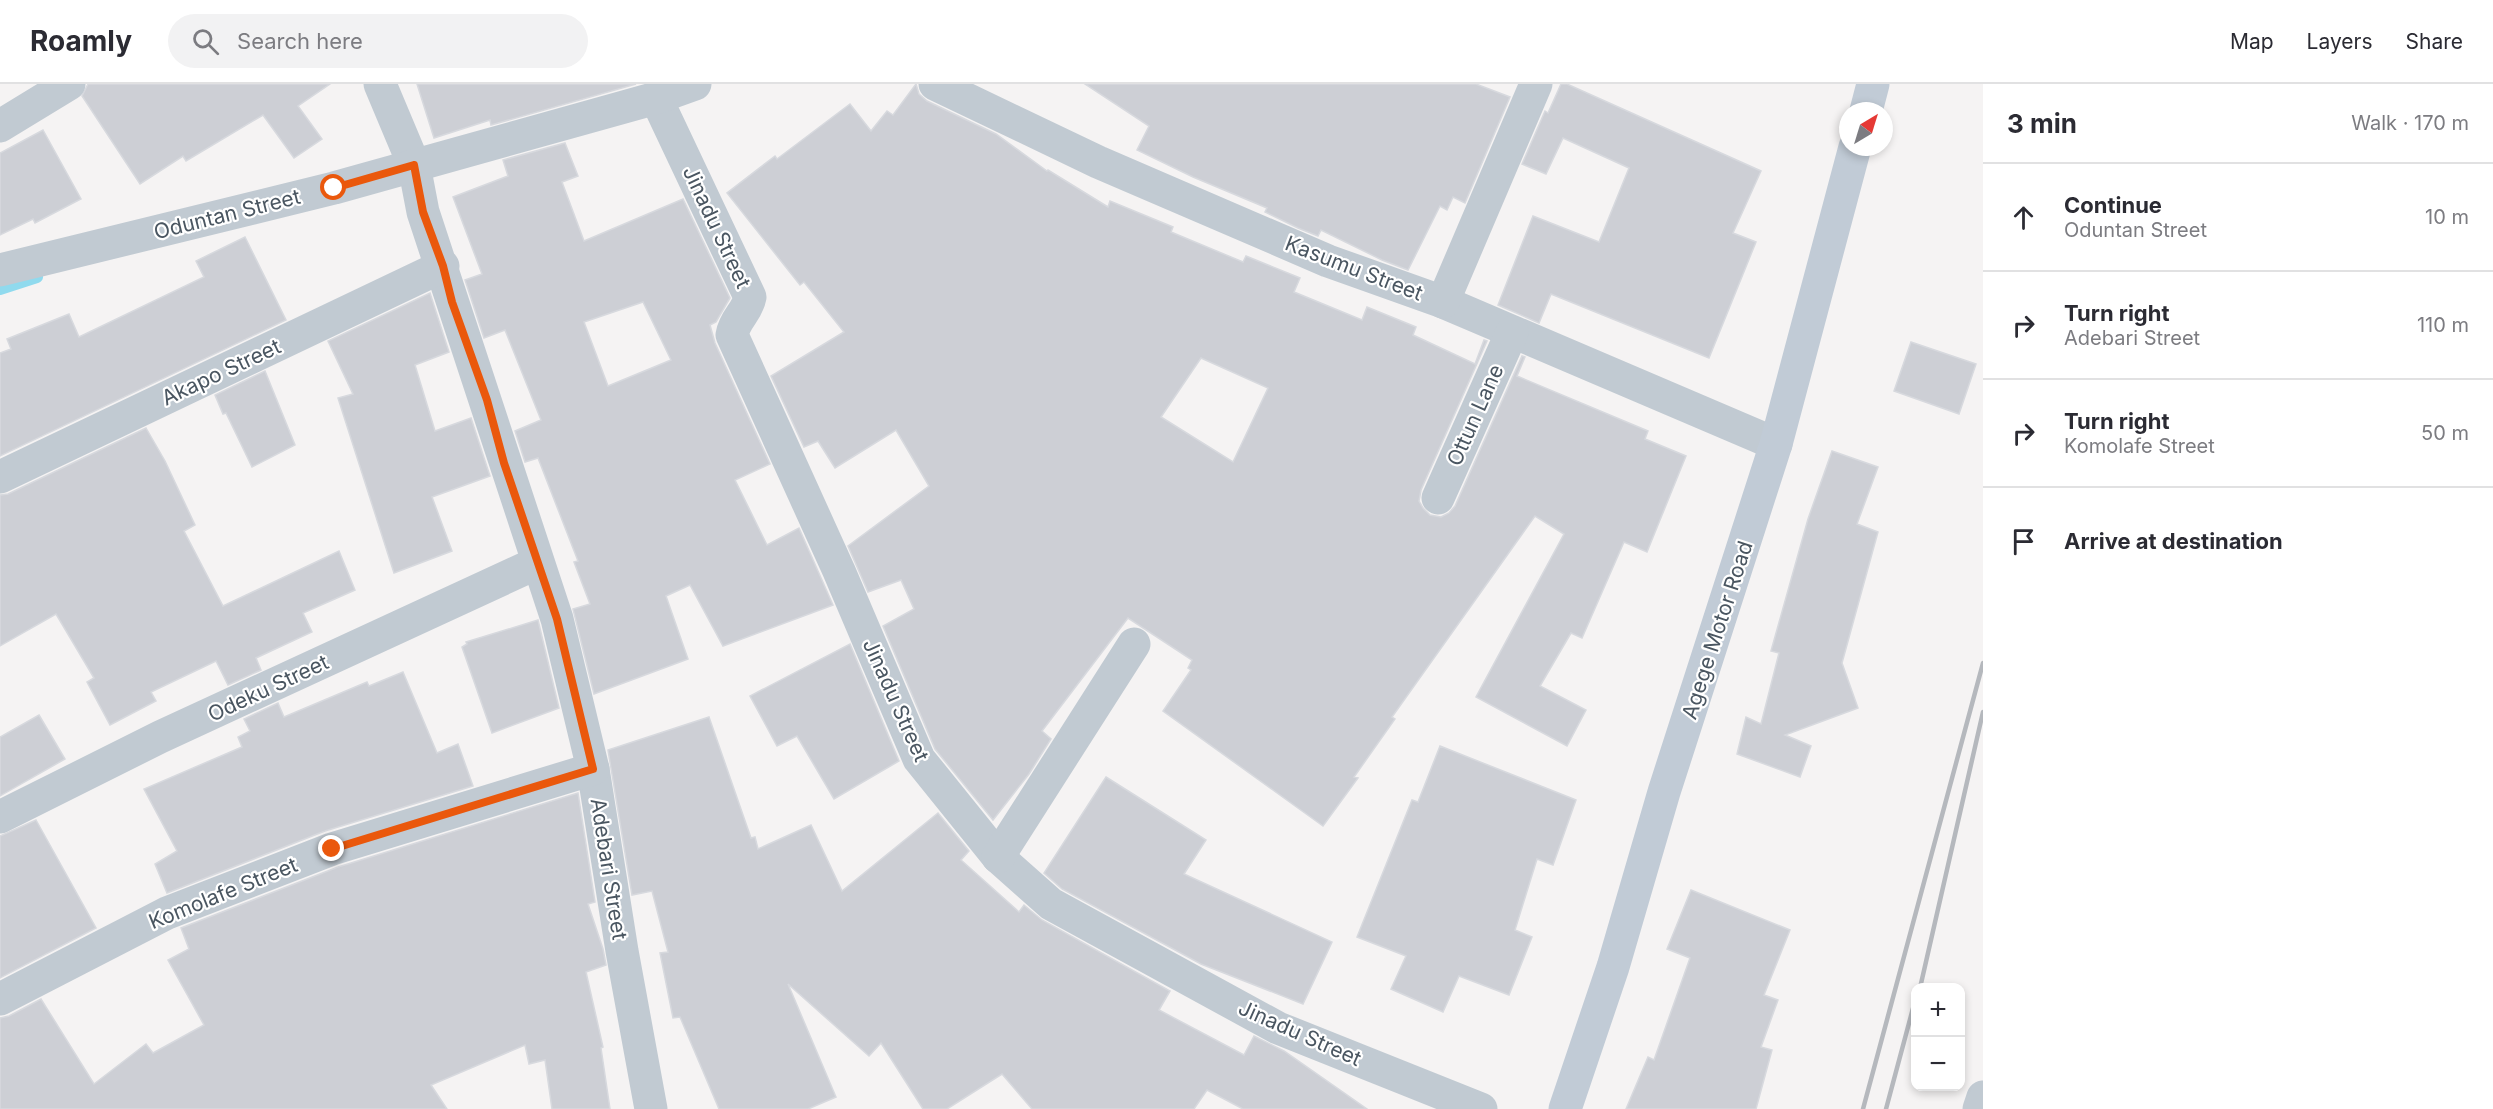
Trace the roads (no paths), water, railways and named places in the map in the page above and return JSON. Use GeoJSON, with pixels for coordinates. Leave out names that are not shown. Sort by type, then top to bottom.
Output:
{"type":"FeatureCollection","features":[{"type":"Feature","properties":{"kind":"main road"},"geometry":{"type":"LineString","coordinates":[[1868,102],[1873,84]]}},
{"type":"Feature","properties":{"kind":"main road","name":"Agege Motor Road"},"geometry":{"type":"LineString","coordinates":[[1565,1109],[1613,968],[1665,792],[1776,444],[1853,156]]}},
{"type":"Feature","properties":{"kind":"street"},"geometry":{"type":"LineString","coordinates":[[0,126],[69,84]]}},
{"type":"Feature","properties":{"kind":"street","name":"Adebari Street"},"geometry":{"type":"LineString","coordinates":[[380,84],[414,165],[423,212],[443,266],[452,302],[487,400],[537,563],[557,619],[593,769],[622,951],[651,1109]]}},
{"type":"Feature","properties":{"kind":"street","name":"Oduntan Street"},"geometry":{"type":"LineString","coordinates":[[0,270],[334,188],[656,98],[695,84]]}},
{"type":"Feature","properties":{"kind":"street","name":"Kasumu Street"},"geometry":{"type":"LineString","coordinates":[[935,84],[1098,162],[1306,252],[1443,302],[1776,444]]}},
{"type":"Feature","properties":{"kind":"street"},"geometry":{"type":"LineString","coordinates":[[1443,302],[1536,84]]}},
{"type":"Feature","properties":{"kind":"street","name":"Jinadu Street"},"geometry":{"type":"LineString","coordinates":[[656,98],[750,297],[749,305],[734,322],[732,335],[839,571],[919,759],[998,856],[1051,904],[1278,1028],[1481,1109]]}},
{"type":"Feature","properties":{"kind":"street","name":"Akapo Street"},"geometry":{"type":"LineString","coordinates":[[0,477],[443,266]]}},
{"type":"Feature","properties":{"kind":"street","name":"Ottun Lane"},"geometry":{"type":"LineString","coordinates":[[1438,498],[1512,332]]}},
{"type":"Feature","properties":{"kind":"street","name":"Odeku Street"},"geometry":{"type":"LineString","coordinates":[[0,817],[160,737],[537,563]]}},
{"type":"Feature","properties":{"kind":"street"},"geometry":{"type":"LineString","coordinates":[[998,856],[1134,644]]}},
{"type":"Feature","properties":{"kind":"street","name":"Komolafe Street"},"geometry":{"type":"LineString","coordinates":[[0,999],[166,914],[332,849],[593,769]]}},
{"type":"Feature","properties":{"kind":"street"},"geometry":{"type":"LineString","coordinates":[[1979,1109],[1983,1097]]}},
{"type":"Feature","properties":{"kind":"waterway"},"geometry":{"type":"LineString","coordinates":[[0,289],[37,277]]}},
{"type":"Feature","properties":{"kind":"railway"},"geometry":{"type":"LineString","coordinates":[[1863,1109],[1983,663]]}},
{"type":"Feature","properties":{"kind":"railway"},"geometry":{"type":"LineString","coordinates":[[1921,983],[1983,712]]}},
{"type":"Feature","properties":{"kind":"railway"},"geometry":{"type":"LineString","coordinates":[[1886,1109],[1911,1016]]}}]}
